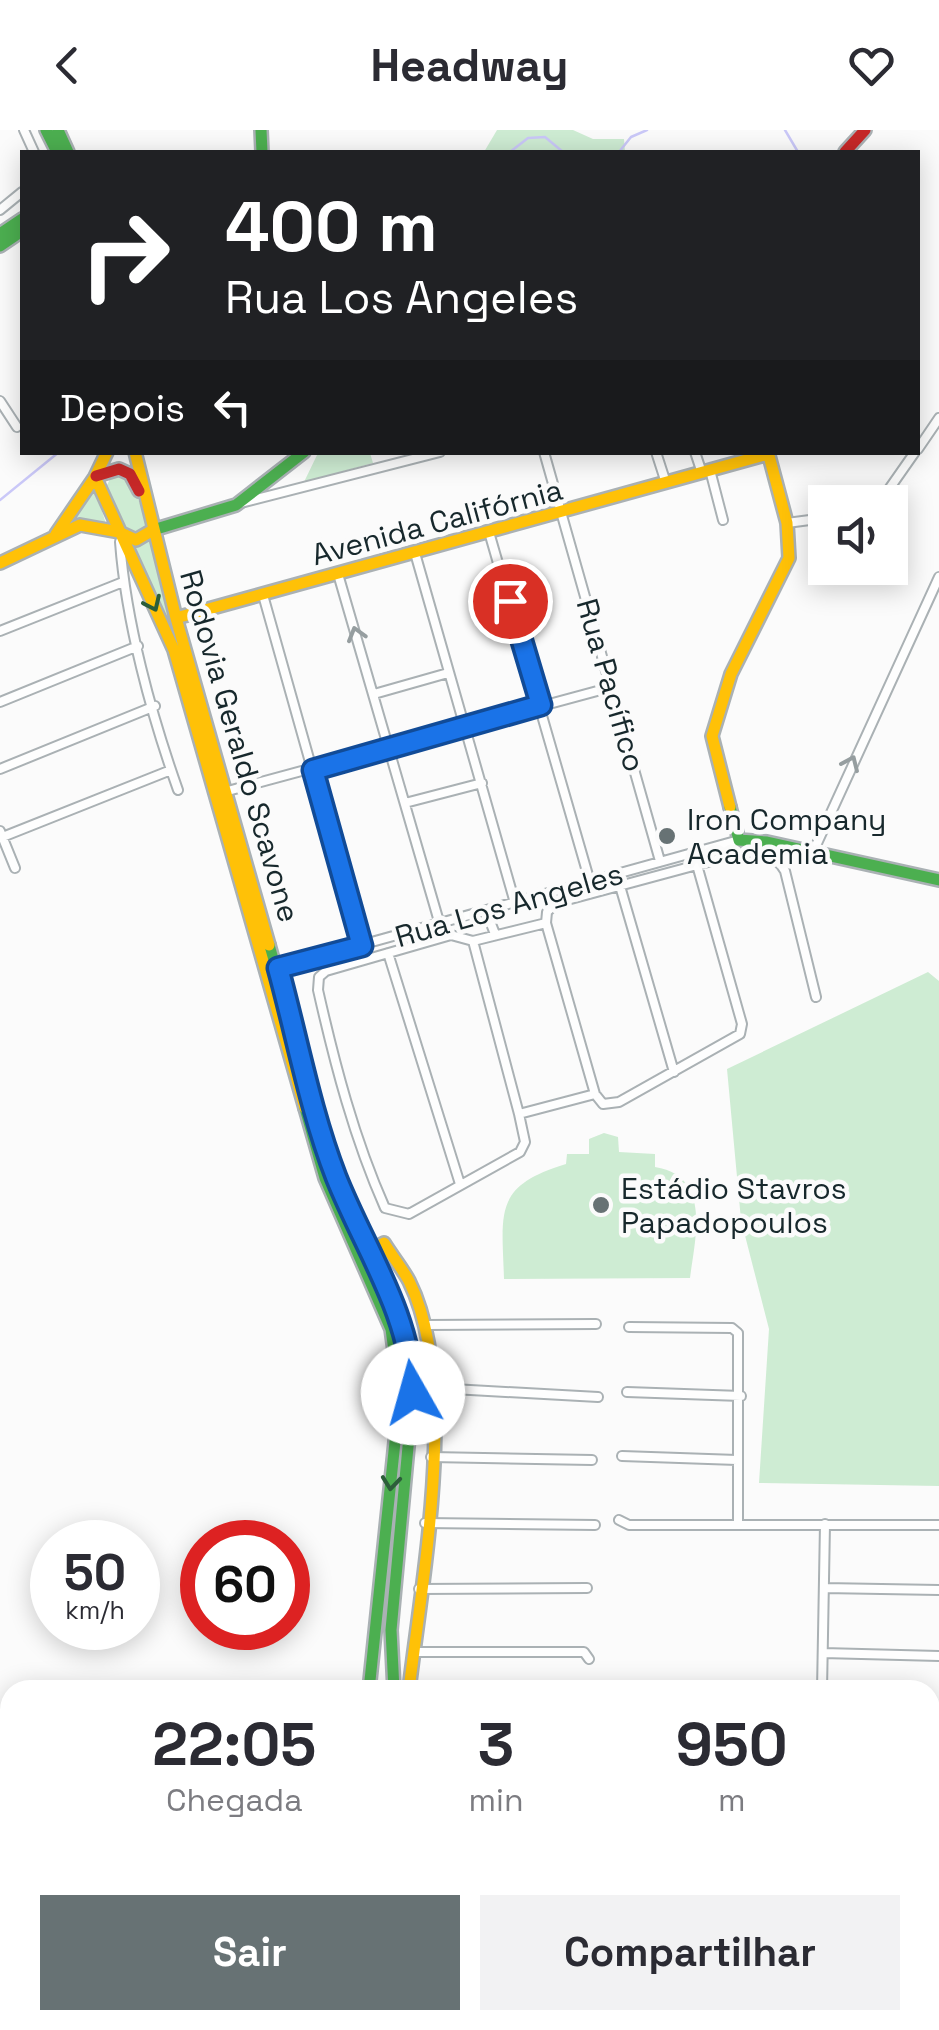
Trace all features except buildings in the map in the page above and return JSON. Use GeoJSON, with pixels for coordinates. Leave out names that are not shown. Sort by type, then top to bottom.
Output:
{"type":"FeatureCollection","features":[{"type":"Feature","properties":{"kind":"main road"},"geometry":{"type":"LineString","coordinates":[[847,150],[864,130]]}},
{"type":"Feature","properties":{"kind":"main road"},"geometry":{"type":"LineString","coordinates":[[56,534],[106,455]]}},
{"type":"Feature","properties":{"kind":"main road","name":"Rodovia Geraldo Scavone"},"geometry":{"type":"LineString","coordinates":[[136,455],[176,618],[329,1158],[400,1321],[412,1382],[391,1630],[394,1680]]}},
{"type":"Feature","properties":{"kind":"main road"},"geometry":{"type":"LineString","coordinates":[[0,563],[56,534],[91,524],[136,540],[262,492],[301,455]]}},
{"type":"Feature","properties":{"kind":"main road","name":"Avenida Califórnia"},"geometry":{"type":"LineString","coordinates":[[176,618],[563,514],[761,455]]}},
{"type":"Feature","properties":{"kind":"main road"},"geometry":{"type":"LineString","coordinates":[[769,455],[788,523],[789,558],[731,674],[712,736],[739,840],[939,880]]}},
{"type":"Feature","properties":{"kind":"main road"},"geometry":{"type":"LineString","coordinates":[[95,477],[110,470],[130,474],[151,516]]}},
{"type":"Feature","properties":{"kind":"main road","name":"Rodovia Geraldo Scavone"},"geometry":{"type":"LineString","coordinates":[[95,477],[174,650],[325,1178],[384,1309],[397,1352],[400,1394],[370,1680]]}},
{"type":"Feature","properties":{"kind":"main road"},"geometry":{"type":"LineString","coordinates":[[370,1250],[384,1243],[390,1248],[426,1325],[435,1388],[410,1680]]}},
{"type":"Feature","properties":{"kind":"street"},"geometry":{"type":"LineString","coordinates":[[0,210],[20,194]]}},
{"type":"Feature","properties":{"kind":"street"},"geometry":{"type":"LineString","coordinates":[[0,400],[17,427]]}},
{"type":"Feature","properties":{"kind":"street"},"geometry":{"type":"LineString","coordinates":[[920,445],[939,418]]}},
{"type":"Feature","properties":{"kind":"street"},"geometry":{"type":"LineString","coordinates":[[262,492],[427,455]]}},
{"type":"Feature","properties":{"kind":"street","name":"Rua Pacífico"},"geometry":{"type":"LineString","coordinates":[[545,455],[660,861]]}},
{"type":"Feature","properties":{"kind":"street"},"geometry":{"type":"LineString","coordinates":[[657,455],[666,483]]}},
{"type":"Feature","properties":{"kind":"street"},"geometry":{"type":"LineString","coordinates":[[697,455],[722,520]]}},
{"type":"Feature","properties":{"kind":"street"},"geometry":{"type":"LineString","coordinates":[[892,485],[913,455]]}},
{"type":"Feature","properties":{"kind":"street"},"geometry":{"type":"LineString","coordinates":[[788,523],[808,520]]}},
{"type":"Feature","properties":{"kind":"street"},"geometry":{"type":"LineString","coordinates":[[119,532],[123,582],[178,790]]}},
{"type":"Feature","properties":{"kind":"street"},"geometry":{"type":"LineString","coordinates":[[490,532],[590,882]]}},
{"type":"Feature","properties":{"kind":"street"},"geometry":{"type":"LineString","coordinates":[[415,553],[516,903]]}},
{"type":"Feature","properties":{"kind":"street"},"geometry":{"type":"LineString","coordinates":[[338,574],[440,925]]}},
{"type":"Feature","properties":{"kind":"street"},"geometry":{"type":"LineString","coordinates":[[813,852],[939,577]]}},
{"type":"Feature","properties":{"kind":"street"},"geometry":{"type":"LineString","coordinates":[[0,631],[123,582]]}},
{"type":"Feature","properties":{"kind":"street"},"geometry":{"type":"LineString","coordinates":[[262,595],[362,946]]}},
{"type":"Feature","properties":{"kind":"street"},"geometry":{"type":"LineString","coordinates":[[0,702],[138,646]]}},
{"type":"Feature","properties":{"kind":"street"},"geometry":{"type":"LineString","coordinates":[[374,694],[448,673]]}},
{"type":"Feature","properties":{"kind":"street"},"geometry":{"type":"LineString","coordinates":[[224,792],[612,687]]}},
{"type":"Feature","properties":{"kind":"street"},"geometry":{"type":"LineString","coordinates":[[0,770],[155,706]]}},
{"type":"Feature","properties":{"kind":"street"},"geometry":{"type":"LineString","coordinates":[[16,868],[1,835],[171,770]]}},
{"type":"Feature","properties":{"kind":"street"},"geometry":{"type":"LineString","coordinates":[[405,802],[482,782]]}},
{"type":"Feature","properties":{"kind":"street","name":"Rua Los Angeles"},"geometry":{"type":"LineString","coordinates":[[278,968],[739,840]]}},
{"type":"Feature","properties":{"kind":"street"},"geometry":{"type":"LineString","coordinates":[[697,865],[742,1029],[736,1038],[609,1105],[594,1094],[546,923],[547,912],[556,903],[697,865],[747,852],[774,858],[785,871],[816,997]]}},
{"type":"Feature","properties":{"kind":"street"},"geometry":{"type":"LineString","coordinates":[[620,886],[674,1072]]}},
{"type":"Feature","properties":{"kind":"street"},"geometry":{"type":"LineString","coordinates":[[504,906],[513,930]]}},
{"type":"Feature","properties":{"kind":"street"},"geometry":{"type":"LineString","coordinates":[[486,911],[496,934]]}},
{"type":"Feature","properties":{"kind":"street"},"geometry":{"type":"LineString","coordinates":[[473,940],[519,1114],[524,1148],[408,1214],[396,1214],[384,1208],[358,1142],[336,1067],[319,977],[451,936],[473,940],[546,923]]}},
{"type":"Feature","properties":{"kind":"street"},"geometry":{"type":"LineString","coordinates":[[388,953],[460,1184]]}},
{"type":"Feature","properties":{"kind":"street"},"geometry":{"type":"LineString","coordinates":[[519,1114],[594,1094]]}},
{"type":"Feature","properties":{"kind":"street"},"geometry":{"type":"LineString","coordinates":[[426,1325],[596,1324]]}},
{"type":"Feature","properties":{"kind":"street"},"geometry":{"type":"LineString","coordinates":[[629,1328],[732,1328],[740,1339],[738,1522]]}},
{"type":"Feature","properties":{"kind":"street"},"geometry":{"type":"LineString","coordinates":[[435,1388],[598,1396]]}},
{"type":"Feature","properties":{"kind":"street"},"geometry":{"type":"LineString","coordinates":[[628,1392],[740,1396]]}},
{"type":"Feature","properties":{"kind":"street"},"geometry":{"type":"LineString","coordinates":[[622,1456],[737,1460]]}},
{"type":"Feature","properties":{"kind":"street"},"geometry":{"type":"LineString","coordinates":[[431,1458],[592,1460]]}},
{"type":"Feature","properties":{"kind":"street"},"geometry":{"type":"LineString","coordinates":[[618,1520],[629,1525],[939,1525]]}},
{"type":"Feature","properties":{"kind":"street"},"geometry":{"type":"LineString","coordinates":[[425,1524],[596,1525]]}},
{"type":"Feature","properties":{"kind":"street"},"geometry":{"type":"LineString","coordinates":[[822,1680],[825,1524]]}},
{"type":"Feature","properties":{"kind":"street"},"geometry":{"type":"LineString","coordinates":[[419,1588],[587,1588]]}},
{"type":"Feature","properties":{"kind":"street"},"geometry":{"type":"LineString","coordinates":[[824,1588],[939,1590]]}},
{"type":"Feature","properties":{"kind":"street"},"geometry":{"type":"LineString","coordinates":[[413,1652],[584,1652],[589,1659]]}},
{"type":"Feature","properties":{"kind":"street"},"geometry":{"type":"LineString","coordinates":[[823,1653],[939,1656]]}},
{"type":"Feature","properties":{"kind":"green space"},"geometry":{"type":"Polygon","coordinates":[[[497,130],[573,130],[593,139],[624,139],[625,150],[485,150],[497,130]]]}},
{"type":"Feature","properties":{"kind":"green space"},"geometry":{"type":"Polygon","coordinates":[[[317,455],[371,455],[373,463],[304,482],[317,455]]]}},
{"type":"Feature","properties":{"kind":"green space"},"geometry":{"type":"Polygon","coordinates":[[[121,475],[132,485],[148,522],[138,536],[126,533],[105,489],[111,477],[121,475]]]}},
{"type":"Feature","properties":{"kind":"green space"},"geometry":{"type":"Polygon","coordinates":[[[94,485],[106,524],[84,521],[65,526],[94,485]]]}},
{"type":"Feature","properties":{"kind":"green space"},"geometry":{"type":"Polygon","coordinates":[[[151,541],[175,636],[126,544],[151,541]]]}},
{"type":"Feature","properties":{"kind":"green space"},"geometry":{"type":"Polygon","coordinates":[[[928,972],[939,981],[939,1486],[759,1483],[769,1329],[741,1220],[727,1069],[928,972]]]}},
{"type":"Feature","properties":{"kind":"green space","name":"Estádio Stavros Papadopoulos"},"geometry":{"type":"Polygon","coordinates":[[[604,1133],[618,1137],[619,1152],[655,1154],[655,1167],[673,1173],[685,1183],[696,1211],[690,1278],[504,1279],[503,1219],[514,1192],[525,1182],[566,1164],[567,1154],[589,1154],[589,1139],[604,1133]]]}},
{"type":"Feature","properties":{"kind":"waterway"},"geometry":{"type":"LineString","coordinates":[[621,150],[631,137],[647,130]]}},
{"type":"Feature","properties":{"kind":"waterway"},"geometry":{"type":"LineString","coordinates":[[785,130],[797,150]]}},
{"type":"Feature","properties":{"kind":"waterway"},"geometry":{"type":"LineString","coordinates":[[513,150],[528,138],[545,137],[561,150]]}},
{"type":"Feature","properties":{"kind":"waterway"},"geometry":{"type":"LineString","coordinates":[[0,500],[55,455]]}},
{"type":"Feature","properties":{"kind":"traffic: fast"},"geometry":{"type":"LineString","coordinates":[[46,130],[56,150]]}},
{"type":"Feature","properties":{"kind":"traffic: fast"},"geometry":{"type":"LineString","coordinates":[[58,130],[67,150]]}},
{"type":"Feature","properties":{"kind":"traffic: fast"},"geometry":{"type":"LineString","coordinates":[[261,130],[262,150]]}},
{"type":"Feature","properties":{"kind":"traffic: fast"},"geometry":{"type":"LineString","coordinates":[[0,234],[20,220]]}},
{"type":"Feature","properties":{"kind":"traffic: fast"},"geometry":{"type":"LineString","coordinates":[[0,246],[20,232]]}},
{"type":"Feature","properties":{"kind":"traffic: fast"},"geometry":{"type":"LineString","coordinates":[[153,530],[236,505],[300,455]]}},
{"type":"Feature","properties":{"kind":"traffic: fast"},"geometry":{"type":"LineString","coordinates":[[730,807],[739,840],[767,842],[939,880]]}},
{"type":"Feature","properties":{"kind":"traffic: fast"},"geometry":{"type":"LineString","coordinates":[[269,945],[329,1158],[391,1296],[407,1343],[413,1393],[391,1630],[394,1680]]}},
{"type":"Feature","properties":{"kind":"traffic: fast"},"geometry":{"type":"LineString","coordinates":[[305,1108],[325,1178],[391,1329],[400,1394],[370,1680]]}},
{"type":"Feature","properties":{"kind":"traffic: slow"},"geometry":{"type":"LineString","coordinates":[[106,455],[95,477],[174,650],[305,1108]]}},
{"type":"Feature","properties":{"kind":"traffic: slow"},"geometry":{"type":"LineString","coordinates":[[136,455],[176,618],[269,945]]}},
{"type":"Feature","properties":{"kind":"traffic: slow"},"geometry":{"type":"LineString","coordinates":[[176,618],[764,455]]}},
{"type":"Feature","properties":{"kind":"traffic: slow"},"geometry":{"type":"LineString","coordinates":[[730,807],[712,736],[731,674],[789,558],[787,523],[769,455]]}},
{"type":"Feature","properties":{"kind":"traffic: slow"},"geometry":{"type":"LineString","coordinates":[[56,534],[95,477]]}},
{"type":"Feature","properties":{"kind":"traffic: slow"},"geometry":{"type":"LineString","coordinates":[[0,563],[80,525],[119,532]]}},
{"type":"Feature","properties":{"kind":"traffic: slow"},"geometry":{"type":"LineString","coordinates":[[121,533],[136,540],[153,530]]}},
{"type":"Feature","properties":{"kind":"traffic: slow"},"geometry":{"type":"LineString","coordinates":[[369,1251],[384,1243],[409,1281],[424,1323],[432,1372],[433,1482],[410,1680]]}},
{"type":"Feature","properties":{"kind":"traffic: jam"},"geometry":{"type":"LineString","coordinates":[[847,150],[865,130]]}},
{"type":"Feature","properties":{"kind":"traffic: jam"},"geometry":{"type":"LineString","coordinates":[[96,476],[119,469],[130,474],[139,491]]}},
{"type":"Feature","properties":{"kind":"place","name":"Iron Company Academia"},"geometry":{"type":"Point","coordinates":[667,836]}},
{"type":"Feature","properties":{"kind":"place","name":"Estádio Stavros Papadopoulos"},"geometry":{"type":"Point","coordinates":[601,1205]}},
{"type":"Feature","properties":{"kind":"route"},"geometry":{"type":"LineString","coordinates":[[413,1393],[410,1356],[400,1321],[329,1158],[278,968],[362,946],[313,770],[541,705],[510,601]]}}]}
